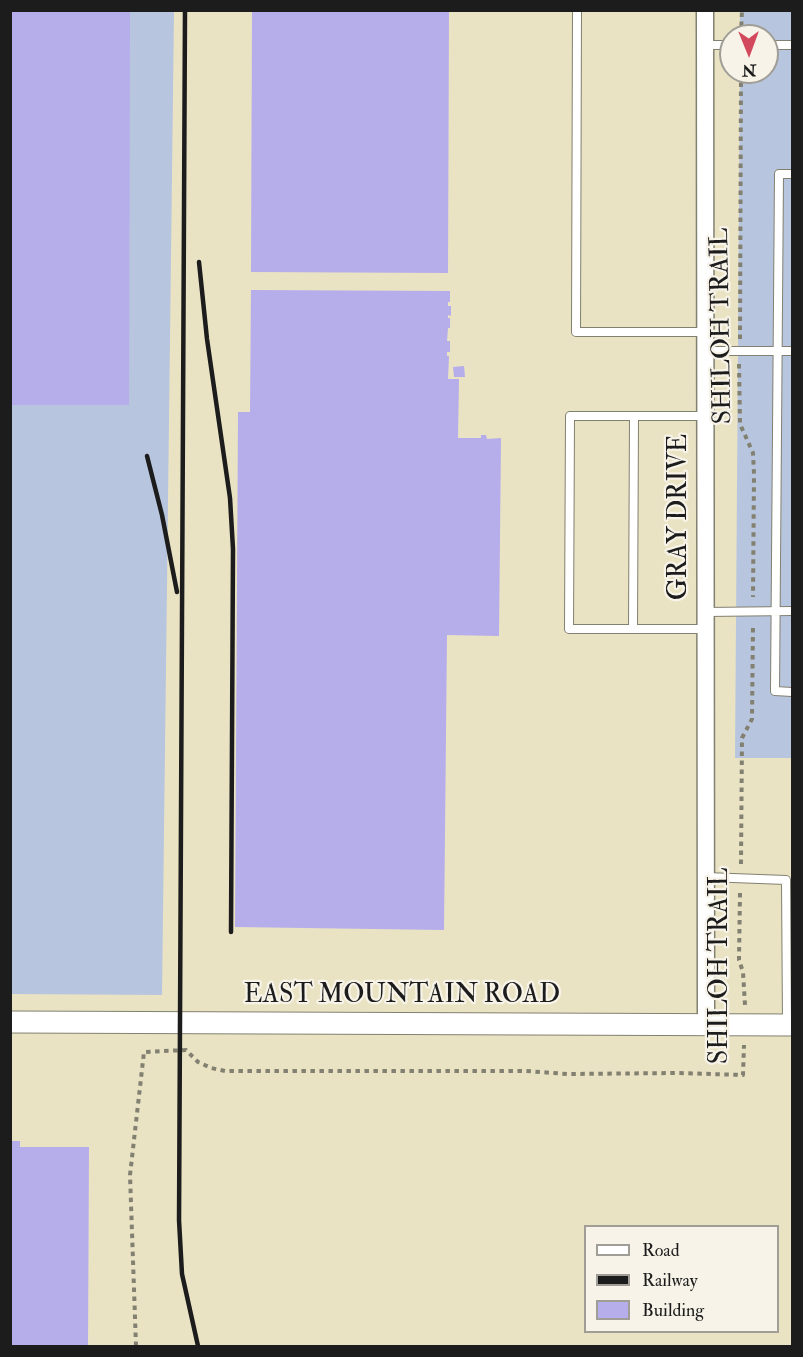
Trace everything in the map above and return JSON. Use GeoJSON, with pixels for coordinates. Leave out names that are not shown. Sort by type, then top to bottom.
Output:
{"type":"FeatureCollection","features":[{"type":"Feature","properties":{"kind":"street","name":"GRAY DRIVE"},"geometry":{"type":"LineString","coordinates":[[705,10],[706,1023]]}},
{"type":"Feature","properties":{"kind":"street","name":"EAST MOUNTAIN ROAD"},"geometry":{"type":"LineString","coordinates":[[10,1022],[790,1025]]}},
{"type":"Feature","properties":{"kind":"lane"},"geometry":{"type":"LineString","coordinates":[[578,10],[576,332],[705,332]]}},
{"type":"Feature","properties":{"kind":"lane"},"geometry":{"type":"LineString","coordinates":[[705,45],[719,45]]}},
{"type":"Feature","properties":{"kind":"lane"},"geometry":{"type":"LineString","coordinates":[[792,174],[780,174],[775,611],[775,692],[792,692]]}},
{"type":"Feature","properties":{"kind":"lane"},"geometry":{"type":"LineString","coordinates":[[705,351],[792,351]]}},
{"type":"Feature","properties":{"kind":"lane"},"geometry":{"type":"LineString","coordinates":[[633,629],[634,416]]}},
{"type":"Feature","properties":{"kind":"lane"},"geometry":{"type":"LineString","coordinates":[[705,416],[570,417],[569,629],[706,629]]}},
{"type":"Feature","properties":{"kind":"lane"},"geometry":{"type":"LineString","coordinates":[[705,612],[792,611]]}},
{"type":"Feature","properties":{"kind":"lane"},"geometry":{"type":"LineString","coordinates":[[706,877],[786,880],[790,1025]]}},
{"type":"Feature","properties":{"kind":"path","name":"SHILOH TRAIL"},"geometry":{"type":"LineString","coordinates":[[136,1347],[130,1175],[144,1052],[186,1050],[198,1062],[225,1071],[526,1071],[567,1074],[743,1075],[745,986],[739,960],[742,738],[752,719],[754,474],[753,453],[740,424],[741,84]]}},
{"type":"Feature","properties":{"kind":"shaded area"},"geometry":{"type":"Polygon","coordinates":[[[11,11],[174,11],[162,995],[11,994],[11,11]]]}},
{"type":"Feature","properties":{"kind":"shaded area"},"geometry":{"type":"Polygon","coordinates":[[[740,11],[792,11],[792,758],[735,758],[740,84],[779,84],[779,24],[740,24],[740,11]]]}},
{"type":"Feature","properties":{"kind":"building"},"geometry":{"type":"Polygon","coordinates":[[[10,10],[130,10],[129,405],[10,405],[10,10]]]}},
{"type":"Feature","properties":{"kind":"building"},"geometry":{"type":"Polygon","coordinates":[[[252,10],[449,10],[448,273],[251,272],[252,10]]]}},
{"type":"Feature","properties":{"kind":"building"},"geometry":{"type":"Polygon","coordinates":[[[251,290],[450,291],[448,306],[451,306],[451,316],[448,315],[450,328],[448,328],[447,341],[450,341],[450,352],[447,352],[449,356],[448,379],[459,379],[458,438],[481,438],[481,435],[486,435],[487,439],[501,438],[499,636],[447,635],[444,930],[235,927],[238,412],[250,412],[251,290]]]}},
{"type":"Feature","properties":{"kind":"building"},"geometry":{"type":"Polygon","coordinates":[[[464,366],[465,377],[454,377],[453,367],[464,366]]]}},
{"type":"Feature","properties":{"kind":"building"},"geometry":{"type":"Polygon","coordinates":[[[10,1141],[20,1141],[20,1147],[89,1147],[88,1346],[10,1346],[10,1141]]]}},
{"type":"Feature","properties":{"kind":"railway"},"geometry":{"type":"LineString","coordinates":[[185,10],[179,1220],[182,1274],[198,1346]]}},
{"type":"Feature","properties":{"kind":"railway"},"geometry":{"type":"LineString","coordinates":[[199,262],[207,339],[230,498],[233,549],[231,932]]}},
{"type":"Feature","properties":{"kind":"railway"},"geometry":{"type":"LineString","coordinates":[[147,456],[162,515],[177,592]]}}]}
